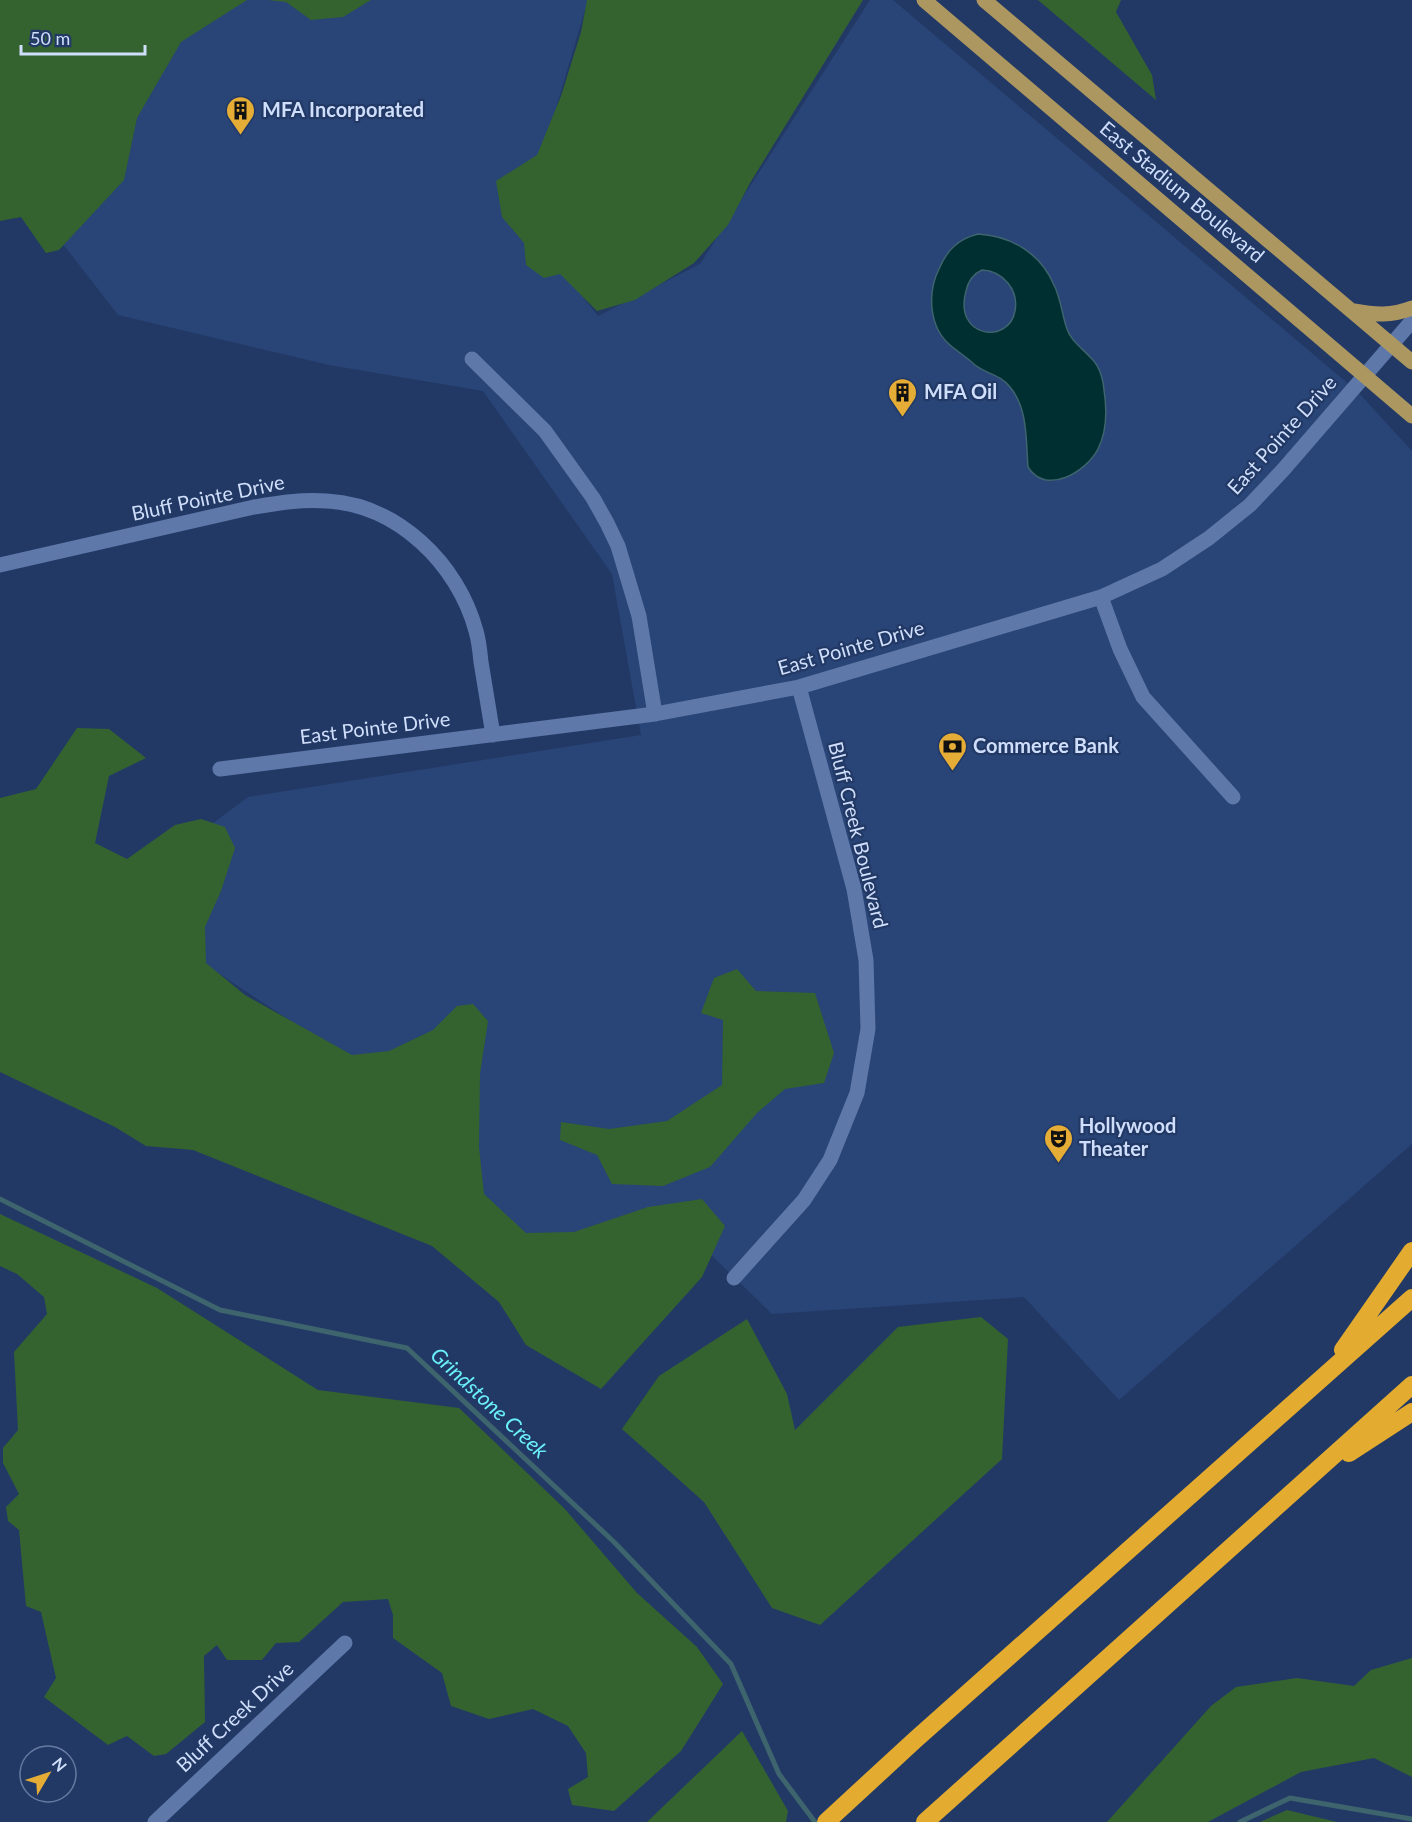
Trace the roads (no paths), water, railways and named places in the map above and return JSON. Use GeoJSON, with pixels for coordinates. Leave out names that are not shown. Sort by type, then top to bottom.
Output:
{"type":"FeatureCollection","features":[{"type":"Feature","properties":{"kind":"highway"},"geometry":{"type":"LineString","coordinates":[[1326,1374],[1412,1251]]}},
{"type":"Feature","properties":{"kind":"highway"},"geometry":{"type":"LineString","coordinates":[[826,1822],[915,1740],[1412,1298]]}},
{"type":"Feature","properties":{"kind":"highway"},"geometry":{"type":"LineString","coordinates":[[925,1822],[1412,1385]]}},
{"type":"Feature","properties":{"kind":"highway"},"geometry":{"type":"LineString","coordinates":[[1300,1485],[1412,1412]]}},
{"type":"Feature","properties":{"kind":"main road","name":"East Stadium Boulevard"},"geometry":{"type":"LineString","coordinates":[[924,0],[1412,416]]}},
{"type":"Feature","properties":{"kind":"main road","name":"East Stadium Boulevard"},"geometry":{"type":"LineString","coordinates":[[984,0],[1412,362]]}},
{"type":"Feature","properties":{"kind":"main road"},"geometry":{"type":"LineString","coordinates":[[1352,311],[1395,315],[1412,308]]}},
{"type":"Feature","properties":{"kind":"street","name":"East Pointe Drive"},"geometry":{"type":"LineString","coordinates":[[220,769],[655,714],[798,687],[1101,597],[1162,569],[1209,538],[1250,505],[1412,321]]}},
{"type":"Feature","properties":{"kind":"street"},"geometry":{"type":"LineString","coordinates":[[472,359],[545,431],[608,523],[618,546],[639,616],[655,714]]}},
{"type":"Feature","properties":{"kind":"street","name":"Bluff Pointe Drive"},"geometry":{"type":"LineString","coordinates":[[0,565],[254,507],[291,501],[329,501],[369,510],[400,526],[434,553],[461,590],[477,631],[492,735]]}},
{"type":"Feature","properties":{"kind":"street"},"geometry":{"type":"LineString","coordinates":[[1101,597],[1120,648],[1143,697],[1233,797]]}},
{"type":"Feature","properties":{"kind":"street","name":"Bluff Creek Boulevard"},"geometry":{"type":"LineString","coordinates":[[734,1278],[804,1200],[830,1160],[857,1093],[868,1029],[866,960],[854,889],[798,687]]}},
{"type":"Feature","properties":{"kind":"street","name":"Bluff Creek Drive"},"geometry":{"type":"LineString","coordinates":[[155,1822],[345,1643]]}},
{"type":"Feature","properties":{"kind":"waterway","name":"Grindstone Creek"},"geometry":{"type":"LineString","coordinates":[[0,1199],[220,1310],[407,1348],[614,1542],[731,1664],[779,1774],[815,1822]]}},
{"type":"Feature","properties":{"kind":"waterway","name":"Grindstone Creek"},"geometry":{"type":"LineString","coordinates":[[1240,1822],[1290,1798],[1412,1819]]}},
{"type":"Feature","properties":{"kind":"place","name":"MFA Incorporated"},"geometry":{"type":"Point","coordinates":[241,136]}},
{"type":"Feature","properties":{"kind":"place","name":"MFA Oil"},"geometry":{"type":"Point","coordinates":[903,418]}},
{"type":"Feature","properties":{"kind":"place","name":"Commerce Bank"},"geometry":{"type":"Point","coordinates":[952,772]}},
{"type":"Feature","properties":{"kind":"place","name":"Hollywood Theater"},"geometry":{"type":"Point","coordinates":[1058,1164]}}]}
